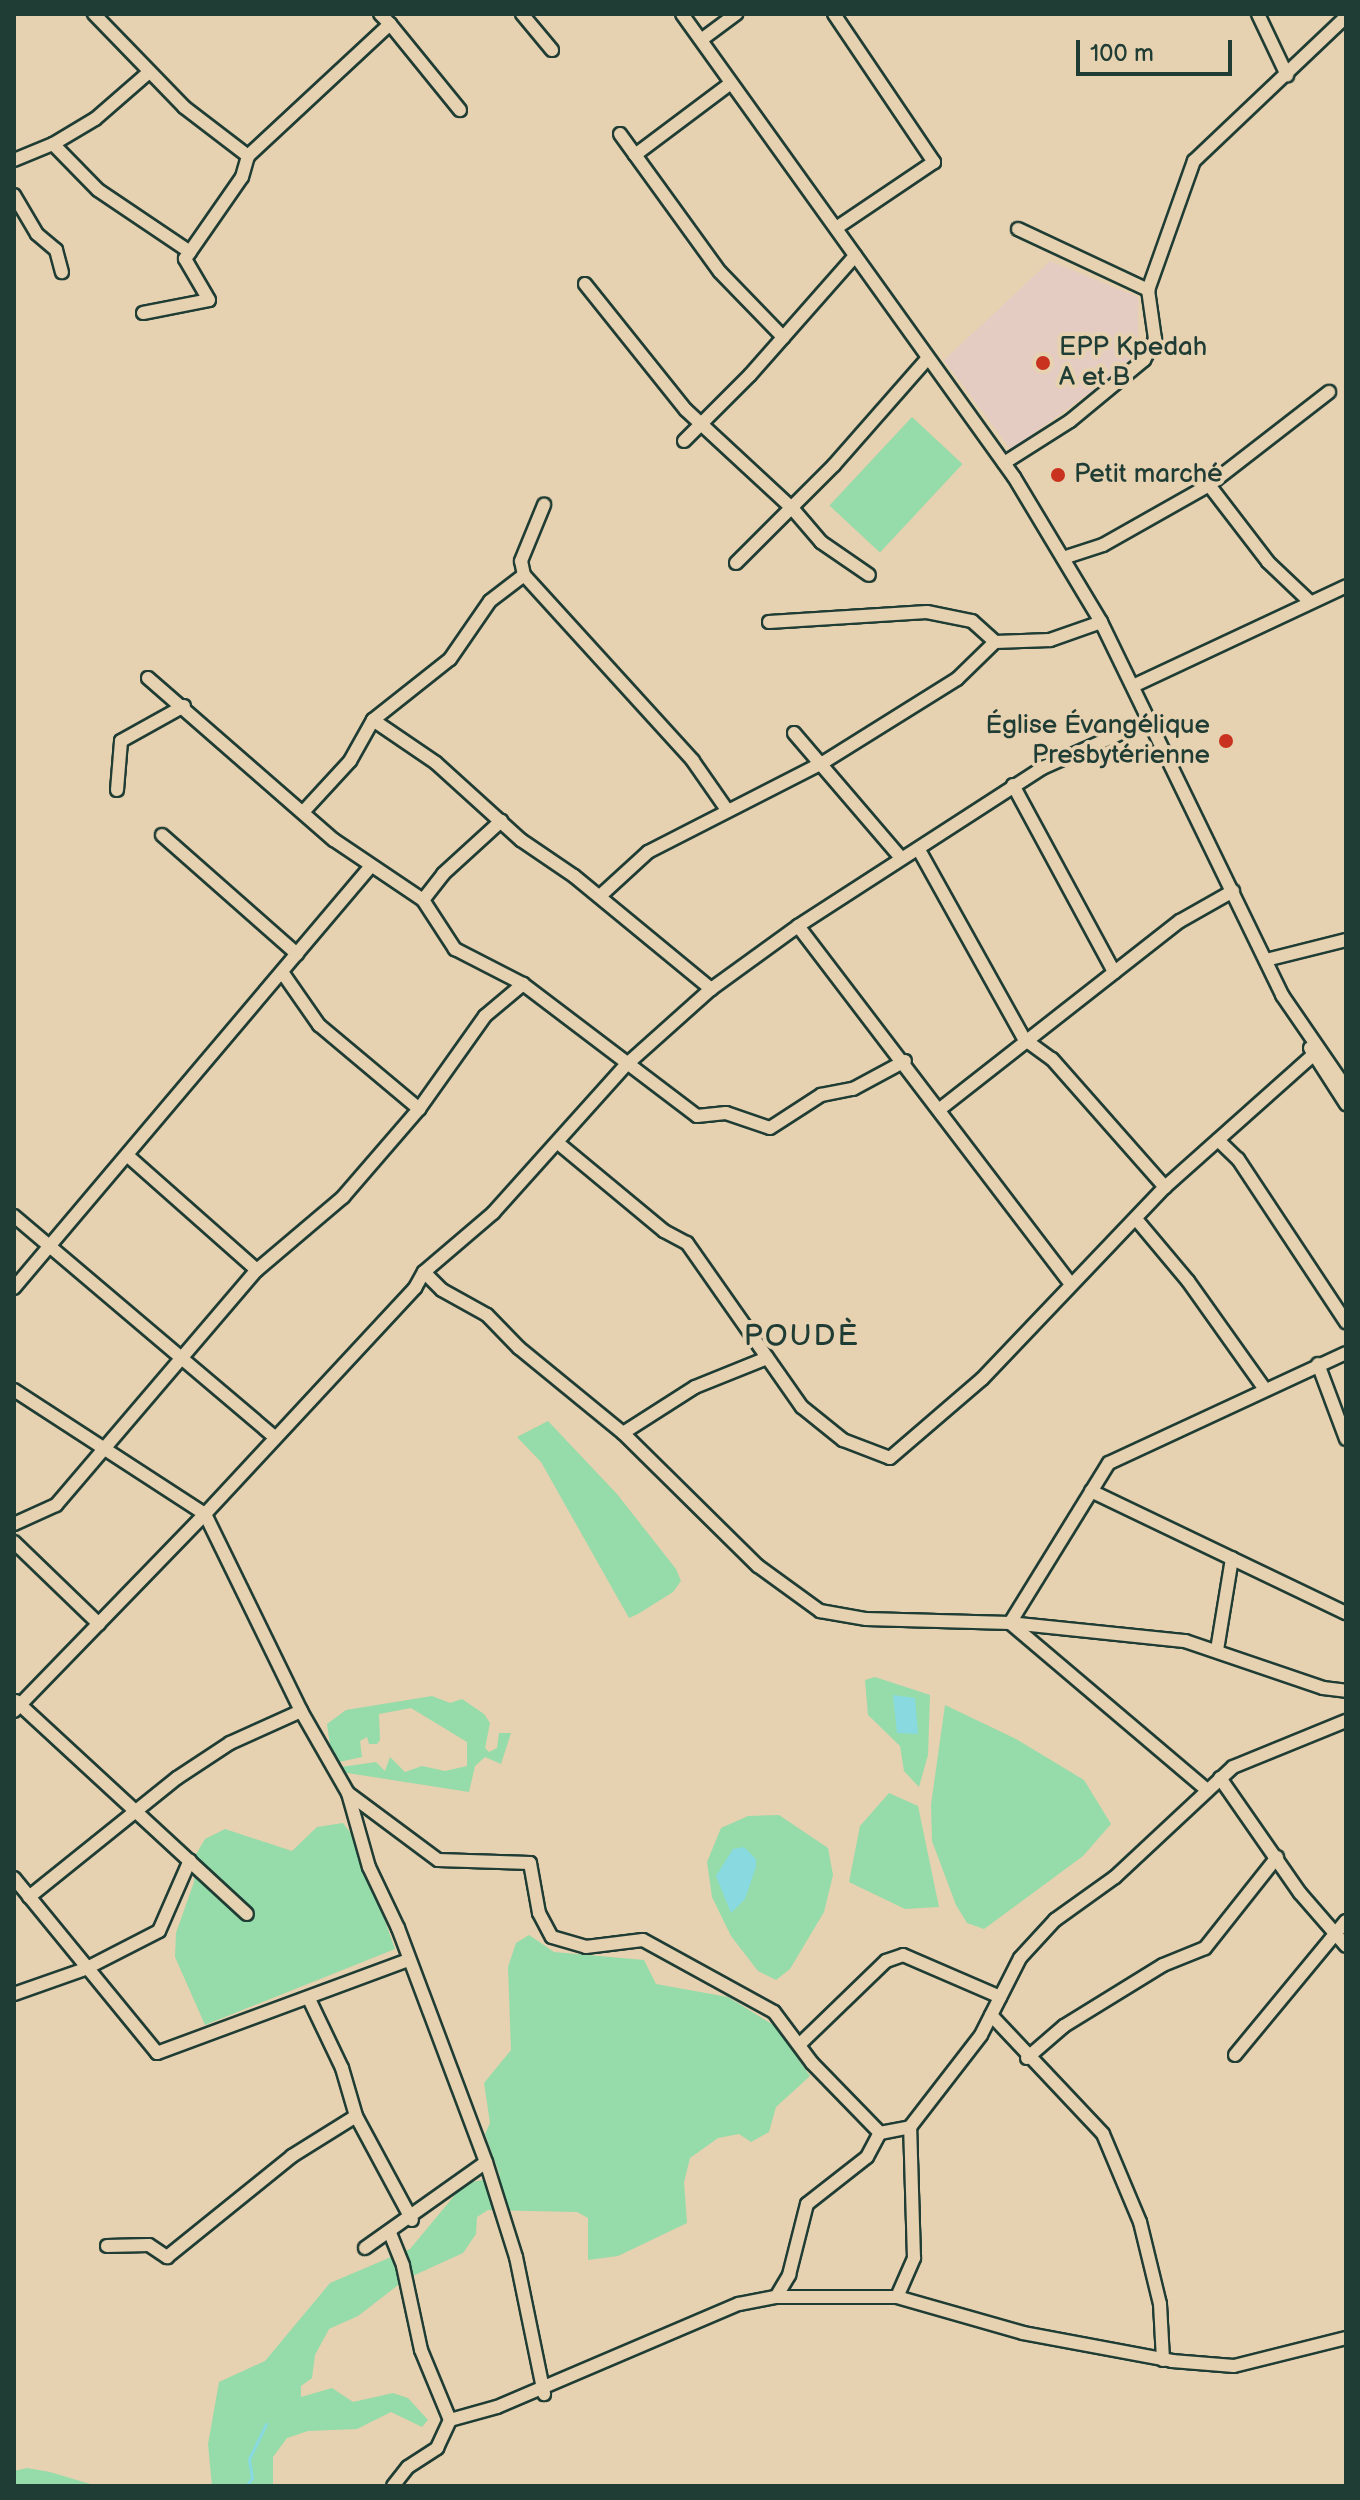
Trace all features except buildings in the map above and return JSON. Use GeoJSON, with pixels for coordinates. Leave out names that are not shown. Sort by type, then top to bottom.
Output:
{"type":"FeatureCollection","features":[{"type":"Feature","properties":{"kind":"street"},"geometry":{"type":"LineString","coordinates":[[94,14],[148,73],[201,122],[248,156]]}},
{"type":"Feature","properties":{"kind":"street"},"geometry":{"type":"LineString","coordinates":[[380,14],[460,110]]}},
{"type":"Feature","properties":{"kind":"street"},"geometry":{"type":"LineString","coordinates":[[522,14],[552,50]]}},
{"type":"Feature","properties":{"kind":"street"},"geometry":{"type":"LineString","coordinates":[[682,14],[1004,463],[1063,558],[1101,622],[1151,720],[1313,1055],[1346,1104]]}},
{"type":"Feature","properties":{"kind":"street"},"geometry":{"type":"LineString","coordinates":[[701,40],[736,14]]}},
{"type":"Feature","properties":{"kind":"street"},"geometry":{"type":"LineString","coordinates":[[834,14],[934,162],[836,228]]}},
{"type":"Feature","properties":{"kind":"street"},"geometry":{"type":"LineString","coordinates":[[1258,14],[1287,75]]}},
{"type":"Feature","properties":{"kind":"street"},"geometry":{"type":"LineString","coordinates":[[1004,463],[1070,421],[1144,360],[1155,339],[1148,290],[1194,161],[1346,17]]}},
{"type":"Feature","properties":{"kind":"street"},"geometry":{"type":"LineString","coordinates":[[143,313],[209,300],[185,259],[242,177],[248,156],[390,24]]}},
{"type":"Feature","properties":{"kind":"street"},"geometry":{"type":"LineString","coordinates":[[14,160],[53,144],[95,119],[148,73]]}},
{"type":"Feature","properties":{"kind":"street"},"geometry":{"type":"LineString","coordinates":[[635,155],[731,83]]}},
{"type":"Feature","properties":{"kind":"street"},"geometry":{"type":"LineString","coordinates":[[620,134],[720,272],[783,337]]}},
{"type":"Feature","properties":{"kind":"street"},"geometry":{"type":"LineString","coordinates":[[53,144],[98,190],[190,252]]}},
{"type":"Feature","properties":{"kind":"street"},"geometry":{"type":"LineString","coordinates":[[14,195],[37,234],[56,250],[62,272]]}},
{"type":"Feature","properties":{"kind":"street"},"geometry":{"type":"LineString","coordinates":[[1018,229],[1148,290]]}},
{"type":"Feature","properties":{"kind":"street"},"geometry":{"type":"LineString","coordinates":[[684,441],[855,256]]}},
{"type":"Feature","properties":{"kind":"street"},"geometry":{"type":"LineString","coordinates":[[585,284],[634,350],[702,424],[792,508],[821,542],[869,575]]}},
{"type":"Feature","properties":{"kind":"street"},"geometry":{"type":"LineString","coordinates":[[736,563],[792,508],[928,358]]}},
{"type":"Feature","properties":{"kind":"street"},"geometry":{"type":"LineString","coordinates":[[1063,558],[1103,545],[1209,485],[1329,392]]}},
{"type":"Feature","properties":{"kind":"street"},"geometry":{"type":"LineString","coordinates":[[1209,485],[1268,562],[1308,600]]}},
{"type":"Feature","properties":{"kind":"street"},"geometry":{"type":"LineString","coordinates":[[544,505],[521,561],[524,575],[693,761],[727,810]]}},
{"type":"Feature","properties":{"kind":"street"},"geometry":{"type":"LineString","coordinates":[[304,811],[350,761],[373,720],[450,659],[490,601],[524,575]]}},
{"type":"Feature","properties":{"kind":"street"},"geometry":{"type":"LineString","coordinates":[[1133,686],[1308,600],[1346,586]]}},
{"type":"Feature","properties":{"kind":"street"},"geometry":{"type":"LineString","coordinates":[[769,622],[927,612],[972,621],[995,642]]}},
{"type":"Feature","properties":{"kind":"street"},"geometry":{"type":"LineString","coordinates":[[600,896],[648,852],[824,762],[957,679],[995,642],[1050,640],[1101,622]]}},
{"type":"Feature","properties":{"kind":"street"},"geometry":{"type":"LineString","coordinates":[[148,678],[370,867],[423,900],[455,949],[523,984],[592,1033],[626,1065],[697,1116],[726,1113],[770,1128],[821,1095],[853,1089],[905,1061]]}},
{"type":"Feature","properties":{"kind":"street"},"geometry":{"type":"LineString","coordinates":[[117,790],[121,741],[184,706]]}},
{"type":"Feature","properties":{"kind":"street"},"geometry":{"type":"LineString","coordinates":[[373,720],[436,763],[501,821],[600,896],[711,989]]}},
{"type":"Feature","properties":{"kind":"street"},"geometry":{"type":"LineString","coordinates":[[247,1914],[16,1705],[205,1514],[415,1288],[424,1272],[493,1213],[626,1065],[711,989],[798,926],[901,858],[919,850],[1013,785],[1151,720]]}},
{"type":"Feature","properties":{"kind":"street"},"geometry":{"type":"LineString","coordinates":[[794,733],[824,762],[901,858]]}},
{"type":"Feature","properties":{"kind":"street"},"geometry":{"type":"LineString","coordinates":[[1013,785],[1114,972]]}},
{"type":"Feature","properties":{"kind":"street"},"geometry":{"type":"LineString","coordinates":[[423,900],[443,874],[501,821]]}},
{"type":"Feature","properties":{"kind":"street"},"geometry":{"type":"LineString","coordinates":[[162,835],[297,954]]}},
{"type":"Feature","properties":{"kind":"street"},"geometry":{"type":"LineString","coordinates":[[919,850],[1024,1039],[1052,1059],[1165,1187]]}},
{"type":"Feature","properties":{"kind":"street"},"geometry":{"type":"LineString","coordinates":[[14,1288],[128,1156],[157,1113],[370,867]]}},
{"type":"Feature","properties":{"kind":"street"},"geometry":{"type":"LineString","coordinates":[[940,1109],[1024,1039],[1180,921],[1233,891]]}},
{"type":"Feature","properties":{"kind":"street"},"geometry":{"type":"LineString","coordinates":[[798,926],[905,1061],[1071,1284]]}},
{"type":"Feature","properties":{"kind":"street"},"geometry":{"type":"LineString","coordinates":[[1266,960],[1346,940]]}},
{"type":"Feature","properties":{"kind":"street"},"geometry":{"type":"LineString","coordinates":[[282,972],[319,1025],[419,1109]]}},
{"type":"Feature","properties":{"kind":"street"},"geometry":{"type":"LineString","coordinates":[[14,1524],[56,1505],[185,1360],[257,1270],[343,1197],[419,1109],[485,1016],[523,984]]}},
{"type":"Feature","properties":{"kind":"street"},"geometry":{"type":"LineString","coordinates":[[1282,995],[1346,1088]]}},
{"type":"Feature","properties":{"kind":"street"},"geometry":{"type":"LineString","coordinates":[[558,1143],[664,1231],[687,1243],[802,1407],[843,1440],[890,1458],[982,1379],[1165,1187],[1313,1055]]}},
{"type":"Feature","properties":{"kind":"street"},"geometry":{"type":"LineString","coordinates":[[1218,1140],[1238,1159],[1346,1322]]}},
{"type":"Feature","properties":{"kind":"street"},"geometry":{"type":"LineString","coordinates":[[128,1156],[257,1270]]}},
{"type":"Feature","properties":{"kind":"street"},"geometry":{"type":"LineString","coordinates":[[14,1216],[275,1437]]}},
{"type":"Feature","properties":{"kind":"street"},"geometry":{"type":"LineString","coordinates":[[1136,1219],[1188,1281],[1264,1388]]}},
{"type":"Feature","properties":{"kind":"street"},"geometry":{"type":"LineString","coordinates":[[424,1272],[442,1290],[487,1315],[519,1348],[623,1433],[758,1566],[820,1611],[866,1619],[1010,1623],[1134,1634],[1217,1650],[1323,1688],[1346,1691]]}},
{"type":"Feature","properties":{"kind":"street"},"geometry":{"type":"LineString","coordinates":[[1010,1623],[1109,1463],[1264,1388],[1346,1353]]}},
{"type":"Feature","properties":{"kind":"street"},"geometry":{"type":"LineString","coordinates":[[623,1433],[695,1387],[767,1358]]}},
{"type":"Feature","properties":{"kind":"street"},"geometry":{"type":"LineString","coordinates":[[1318,1364],[1346,1439]]}},
{"type":"Feature","properties":{"kind":"street"},"geometry":{"type":"LineString","coordinates":[[14,1390],[103,1451],[205,1514],[301,1711],[348,1793],[369,1867],[409,1960],[486,2162],[516,2257],[543,2390]]}},
{"type":"Feature","properties":{"kind":"street"},"geometry":{"type":"LineString","coordinates":[[1091,1491],[1346,1613]]}},
{"type":"Feature","properties":{"kind":"street"},"geometry":{"type":"LineString","coordinates":[[14,1542],[99,1624]]}},
{"type":"Feature","properties":{"kind":"street"},"geometry":{"type":"LineString","coordinates":[[1217,1650],[1232,1558]]}},
{"type":"Feature","properties":{"kind":"street"},"geometry":{"type":"LineString","coordinates":[[1010,1623],[1207,1790]]}},
{"type":"Feature","properties":{"kind":"street"},"geometry":{"type":"LineString","coordinates":[[29,1897],[133,1814],[230,1743],[301,1711]]}},
{"type":"Feature","properties":{"kind":"street"},"geometry":{"type":"LineString","coordinates":[[897,2297],[914,2258],[910,2127],[991,2015],[1020,1958],[1055,1920],[1115,1877],[1220,1778],[1260,1753],[1346,1721]]}},
{"type":"Feature","properties":{"kind":"street"},"geometry":{"type":"LineString","coordinates":[[1220,1778],[1346,1946]]}},
{"type":"Feature","properties":{"kind":"street"},"geometry":{"type":"LineString","coordinates":[[348,1793],[438,1860],[530,1863],[539,1913],[552,1937],[586,1947],[643,1940],[774,2012],[880,2133]]}},
{"type":"Feature","properties":{"kind":"street"},"geometry":{"type":"LineString","coordinates":[[1027,2058],[1064,2026],[1163,1965],[1205,1948],[1277,1857]]}},
{"type":"Feature","properties":{"kind":"street"},"geometry":{"type":"LineString","coordinates":[[14,1994],[85,1969],[159,1931],[190,1860]]}},
{"type":"Feature","properties":{"kind":"street"},"geometry":{"type":"LineString","coordinates":[[14,1878],[85,1969],[157,2053],[310,2001],[409,1960]]}},
{"type":"Feature","properties":{"kind":"street"},"geometry":{"type":"LineString","coordinates":[[1235,2055],[1346,1921]]}},
{"type":"Feature","properties":{"kind":"street"},"geometry":{"type":"LineString","coordinates":[[800,2044],[886,1961],[903,1955],[1000,1997]]}},
{"type":"Feature","properties":{"kind":"street"},"geometry":{"type":"LineString","coordinates":[[310,2001],[342,2068],[356,2116],[412,2220]]}},
{"type":"Feature","properties":{"kind":"street"},"geometry":{"type":"LineString","coordinates":[[991,2015],[1027,2058],[1103,2134],[1140,2222],[1160,2304],[1163,2360]]}},
{"type":"Feature","properties":{"kind":"street"},"geometry":{"type":"LineString","coordinates":[[107,2246],[149,2245],[167,2257],[292,2156],[356,2116]]}},
{"type":"Feature","properties":{"kind":"street"},"geometry":{"type":"LineString","coordinates":[[880,2133],[910,2127]]}},
{"type":"Feature","properties":{"kind":"street"},"geometry":{"type":"LineString","coordinates":[[776,2297],[789,2275],[807,2204],[867,2157],[880,2133]]}},
{"type":"Feature","properties":{"kind":"street"},"geometry":{"type":"LineString","coordinates":[[365,2248],[412,2220],[486,2162]]}},
{"type":"Feature","properties":{"kind":"street"},"geometry":{"type":"LineString","coordinates":[[390,2233],[403,2266],[421,2350],[450,2420],[437,2448],[408,2467],[393,2486]]}},
{"type":"Feature","properties":{"kind":"street"},"geometry":{"type":"LineString","coordinates":[[450,2420],[543,2390],[739,2304],[776,2297],[897,2297],[1023,2333],[1163,2360],[1234,2366],[1346,2338]]}},
{"type":"Feature","properties":{"kind":"shaded area"},"geometry":{"type":"Polygon","coordinates":[[[1050,261],[1138,297],[1138,357],[1011,450],[944,360],[1050,261]]]}},
{"type":"Feature","properties":{"kind":"green space"},"geometry":{"type":"Polygon","coordinates":[[[912,417],[962,464],[880,553],[829,505],[912,417]]]}},
{"type":"Feature","properties":{"kind":"green space"},"geometry":{"type":"Polygon","coordinates":[[[548,1421],[617,1494],[676,1569],[681,1581],[673,1592],[629,1618],[541,1462],[517,1437],[548,1421]]]}},
{"type":"Feature","properties":{"kind":"green space"},"geometry":{"type":"Polygon","coordinates":[[[875,1677],[930,1695],[928,1755],[919,1787],[904,1771],[900,1746],[868,1715],[865,1680],[875,1677]]]}},
{"type":"Feature","properties":{"kind":"green space"},"geometry":{"type":"Polygon","coordinates":[[[432,1696],[450,1703],[462,1699],[484,1714],[490,1723],[485,1748],[489,1752],[497,1748],[499,1733],[511,1733],[501,1764],[485,1757],[475,1766],[469,1792],[341,1772],[341,1767],[376,1762],[385,1771],[390,1757],[405,1772],[422,1766],[445,1771],[467,1766],[467,1742],[411,1708],[379,1714],[380,1740],[377,1744],[369,1744],[367,1737],[360,1741],[362,1757],[339,1762],[331,1752],[327,1724],[346,1710],[432,1696]]]}},
{"type":"Feature","properties":{"kind":"green space"},"geometry":{"type":"Polygon","coordinates":[[[945,1705],[1016,1739],[1084,1780],[1111,1824],[1083,1856],[984,1929],[967,1923],[956,1905],[932,1841],[931,1805],[945,1705]]]}},
{"type":"Feature","properties":{"kind":"green space"},"geometry":{"type":"Polygon","coordinates":[[[889,1793],[918,1806],[939,1907],[905,1909],[849,1882],[860,1826],[889,1793]]]}},
{"type":"Feature","properties":{"kind":"green space"},"geometry":{"type":"Polygon","coordinates":[[[779,1815],[828,1848],[833,1875],[824,1912],[790,1969],[776,1980],[758,1971],[731,1936],[712,1897],[707,1862],[721,1828],[748,1816],[779,1815]]]}},
{"type":"Feature","properties":{"kind":"green space"},"geometry":{"type":"Polygon","coordinates":[[[343,1823],[356,1840],[395,1949],[205,2025],[175,1957],[176,1933],[194,1882],[195,1856],[205,1839],[225,1829],[292,1851],[317,1827],[343,1823]]]}},
{"type":"Feature","properties":{"kind":"green space"},"geometry":{"type":"Polygon","coordinates":[[[529,1935],[554,1952],[644,1960],[656,1984],[728,1997],[775,2026],[810,2076],[776,2107],[769,2132],[751,2142],[739,2134],[718,2138],[690,2158],[684,2182],[687,2223],[618,2256],[588,2260],[588,2218],[577,2212],[488,2210],[477,2217],[476,2234],[463,2253],[406,2279],[358,2316],[329,2329],[315,2355],[312,2378],[301,2386],[301,2397],[332,2388],[353,2402],[393,2393],[408,2398],[428,2420],[422,2427],[391,2412],[357,2429],[308,2431],[287,2438],[273,2457],[273,2486],[212,2486],[208,2444],[219,2382],[265,2361],[330,2283],[410,2249],[464,2184],[500,2176],[485,2134],[490,2123],[484,2083],[511,2050],[508,1967],[516,1943],[529,1935]]]}},
{"type":"Feature","properties":{"kind":"green space"},"geometry":{"type":"Polygon","coordinates":[[[27,2468],[97,2486],[14,2486],[14,2471],[27,2468]]]}},
{"type":"Feature","properties":{"kind":"water"},"geometry":{"type":"Polygon","coordinates":[[[893,1695],[915,1698],[918,1734],[897,1733],[893,1695]]]}},
{"type":"Feature","properties":{"kind":"water"},"geometry":{"type":"Polygon","coordinates":[[[744,1847],[756,1859],[756,1867],[745,1899],[731,1913],[716,1876],[733,1849],[744,1847]]]}},
{"type":"Feature","properties":{"kind":"waterway"},"geometry":{"type":"LineString","coordinates":[[246,2486],[252,2478],[249,2459],[266,2424]]}},
{"type":"Feature","properties":{"kind":"place","name":"EPP Kpedah A et B"},"geometry":{"type":"Point","coordinates":[1043,363]}},
{"type":"Feature","properties":{"kind":"place","name":"Petit marché"},"geometry":{"type":"Point","coordinates":[1058,475]}},
{"type":"Feature","properties":{"kind":"place","name":"Église Évangélique Presbytérienne"},"geometry":{"type":"Point","coordinates":[1226,741]}},
{"type":"Feature","properties":{"kind":"district","name":"POUDÈ"},"geometry":{"type":"Point","coordinates":[802,1336]}}]}
